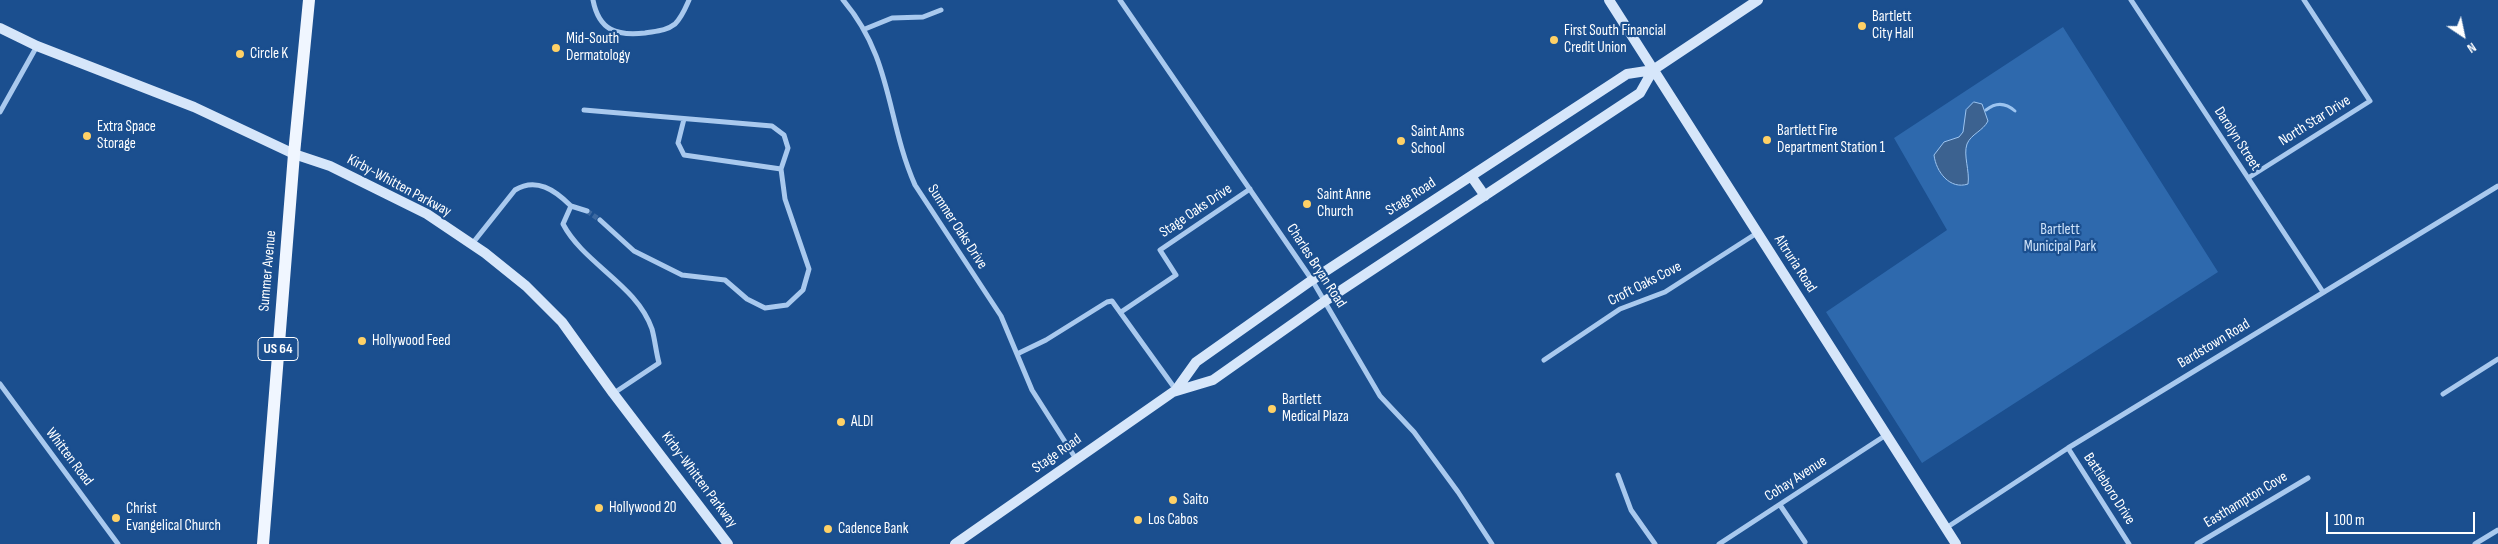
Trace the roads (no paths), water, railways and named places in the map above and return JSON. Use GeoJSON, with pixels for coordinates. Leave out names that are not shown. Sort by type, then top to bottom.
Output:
{"type":"FeatureCollection","features":[{"type":"Feature","properties":{"kind":"main road","name":"Summer Avenue"},"geometry":{"type":"LineString","coordinates":[[263,544],[294,154],[309,0]]}},
{"type":"Feature","properties":{"kind":"main road","name":"Altruria Road"},"geometry":{"type":"LineString","coordinates":[[1609,0],[1956,544]]}},
{"type":"Feature","properties":{"kind":"main road","name":"Stage Road"},"geometry":{"type":"LineString","coordinates":[[1176,390],[1196,362],[1312,280],[1626,74],[1653,70],[1758,0]]}},
{"type":"Feature","properties":{"kind":"main road","name":"Kirby-Whitten Parkway"},"geometry":{"type":"LineString","coordinates":[[0,28],[38,46],[194,107],[294,154],[330,166],[418,210],[472,244],[526,286],[562,322],[613,393],[728,544]]}},
{"type":"Feature","properties":{"kind":"main road","name":"Stage Road"},"geometry":{"type":"LineString","coordinates":[[955,544],[1176,390],[1213,380],[1325,301],[1640,93],[1653,70]]}},
{"type":"Feature","properties":{"kind":"main road"},"geometry":{"type":"LineString","coordinates":[[1471,176],[1485,196]]}},
{"type":"Feature","properties":{"kind":"street"},"geometry":{"type":"LineString","coordinates":[[592,0],[600,20],[612,30],[625,35],[660,31],[673,26],[682,15],[689,0]]}},
{"type":"Feature","properties":{"kind":"street","name":"Summer Oaks Drive"},"geometry":{"type":"LineString","coordinates":[[843,0],[865,29],[880,61],[907,164],[915,186],[996,308],[1035,395],[1076,459]]}},
{"type":"Feature","properties":{"kind":"street","name":"Charles Bryan Road"},"geometry":{"type":"LineString","coordinates":[[1120,0],[1312,280],[1380,396],[1414,432],[1458,492],[1492,544]]}},
{"type":"Feature","properties":{"kind":"street","name":"Darolyn Street"},"geometry":{"type":"LineString","coordinates":[[2131,0],[2323,292]]}},
{"type":"Feature","properties":{"kind":"street","name":"North Star Drive"},"geometry":{"type":"LineString","coordinates":[[2248,178],[2370,101],[2304,0]]}},
{"type":"Feature","properties":{"kind":"street"},"geometry":{"type":"LineString","coordinates":[[865,29],[892,18],[923,17],[941,10]]}},
{"type":"Feature","properties":{"kind":"street"},"geometry":{"type":"LineString","coordinates":[[0,112],[38,46]]}},
{"type":"Feature","properties":{"kind":"street"},"geometry":{"type":"LineString","coordinates":[[584,110],[772,126],[784,135],[788,148],[780,169],[785,199],[809,269],[803,290],[787,305],[765,308],[747,299],[725,280],[682,275],[634,251],[600,220]]}},
{"type":"Feature","properties":{"kind":"street"},"geometry":{"type":"LineString","coordinates":[[684,119],[678,143],[684,155],[780,169]]}},
{"type":"Feature","properties":{"kind":"street"},"geometry":{"type":"LineString","coordinates":[[472,244],[515,190],[524,184],[537,184],[558,192],[571,206],[587,211]]}},
{"type":"Feature","properties":{"kind":"street","name":"Bardstown Road"},"geometry":{"type":"LineString","coordinates":[[1946,528],[2068,448],[2498,186]]}},
{"type":"Feature","properties":{"kind":"street","name":"Stage Oaks Drive"},"geometry":{"type":"LineString","coordinates":[[1121,312],[1176,275],[1160,250],[1250,189]]}},
{"type":"Feature","properties":{"kind":"street"},"geometry":{"type":"LineString","coordinates":[[571,206],[563,224],[571,239],[634,300],[652,328],[659,364],[613,393]]}},
{"type":"Feature","properties":{"kind":"street","name":"Croft Oaks Cove"},"geometry":{"type":"LineString","coordinates":[[1544,360],[1620,309],[1665,292],[1757,233]]}},
{"type":"Feature","properties":{"kind":"street"},"geometry":{"type":"LineString","coordinates":[[1017,354],[1046,340],[1107,302],[1112,301],[1176,390]]}},
{"type":"Feature","properties":{"kind":"street"},"geometry":{"type":"LineString","coordinates":[[2443,394],[2498,359]]}},
{"type":"Feature","properties":{"kind":"street","name":"Whitten Road"},"geometry":{"type":"LineString","coordinates":[[0,384],[118,544]]}},
{"type":"Feature","properties":{"kind":"street","name":"Cohay Avenue"},"geometry":{"type":"LineString","coordinates":[[1719,544],[1887,435]]}},
{"type":"Feature","properties":{"kind":"street","name":"Battleboro Drive"},"geometry":{"type":"LineString","coordinates":[[2068,448],[2129,544]]}},
{"type":"Feature","properties":{"kind":"street"},"geometry":{"type":"LineString","coordinates":[[1618,474],[1631,510],[1656,544]]}},
{"type":"Feature","properties":{"kind":"street","name":"Easthampton Cove"},"geometry":{"type":"LineString","coordinates":[[2197,544],[2308,478]]}},
{"type":"Feature","properties":{"kind":"street"},"geometry":{"type":"LineString","coordinates":[[1780,505],[1805,542]]}},
{"type":"Feature","properties":{"kind":"street"},"geometry":{"type":"LineString","coordinates":[[2475,544],[2498,530]]}},
{"type":"Feature","properties":{"kind":"waterway"},"geometry":{"type":"LineString","coordinates":[[1986,110],[2001,104],[2015,111]]}},
{"type":"Feature","properties":{"kind":"tunnel"},"geometry":{"type":"LineString","coordinates":[[587,211],[600,220]]}},
{"type":"Feature","properties":{"kind":"place","name":"Bartlett City Hall"},"geometry":{"type":"Point","coordinates":[1862,26]}},
{"type":"Feature","properties":{"kind":"place","name":"First South Financial Credit Union"},"geometry":{"type":"Point","coordinates":[1554,40]}},
{"type":"Feature","properties":{"kind":"place","name":"Mid-South Dermatology"},"geometry":{"type":"Point","coordinates":[556,48]}},
{"type":"Feature","properties":{"kind":"place","name":"Circle K"},"geometry":{"type":"Point","coordinates":[240,54]}},
{"type":"Feature","properties":{"kind":"place","name":"Extra Space Storage"},"geometry":{"type":"Point","coordinates":[87,136]}},
{"type":"Feature","properties":{"kind":"place","name":"Bartlett Fire Department Station 1"},"geometry":{"type":"Point","coordinates":[1767,140]}},
{"type":"Feature","properties":{"kind":"place","name":"Saint Anns School"},"geometry":{"type":"Point","coordinates":[1401,141]}},
{"type":"Feature","properties":{"kind":"place","name":"Saint Anne Church"},"geometry":{"type":"Point","coordinates":[1307,204]}},
{"type":"Feature","properties":{"kind":"place","name":"Hollywood Feed"},"geometry":{"type":"Point","coordinates":[362,341]}},
{"type":"Feature","properties":{"kind":"place","name":"Bartlett Medical Plaza"},"geometry":{"type":"Point","coordinates":[1272,409]}},
{"type":"Feature","properties":{"kind":"place","name":"ALDI"},"geometry":{"type":"Point","coordinates":[841,422]}},
{"type":"Feature","properties":{"kind":"place","name":"Saito"},"geometry":{"type":"Point","coordinates":[1173,500]}},
{"type":"Feature","properties":{"kind":"place","name":"Hollywood 20"},"geometry":{"type":"Point","coordinates":[599,508]}},
{"type":"Feature","properties":{"kind":"place","name":"Christ Evangelical Church"},"geometry":{"type":"Point","coordinates":[116,518]}},
{"type":"Feature","properties":{"kind":"place","name":"Los Cabos"},"geometry":{"type":"Point","coordinates":[1138,520]}},
{"type":"Feature","properties":{"kind":"place","name":"Cadence Bank"},"geometry":{"type":"Point","coordinates":[828,529]}},
{"type":"Feature","properties":{"kind":"park label","name":"Bartlett Municipal Park"},"geometry":{"type":"Point","coordinates":[2060,238]}}]}
